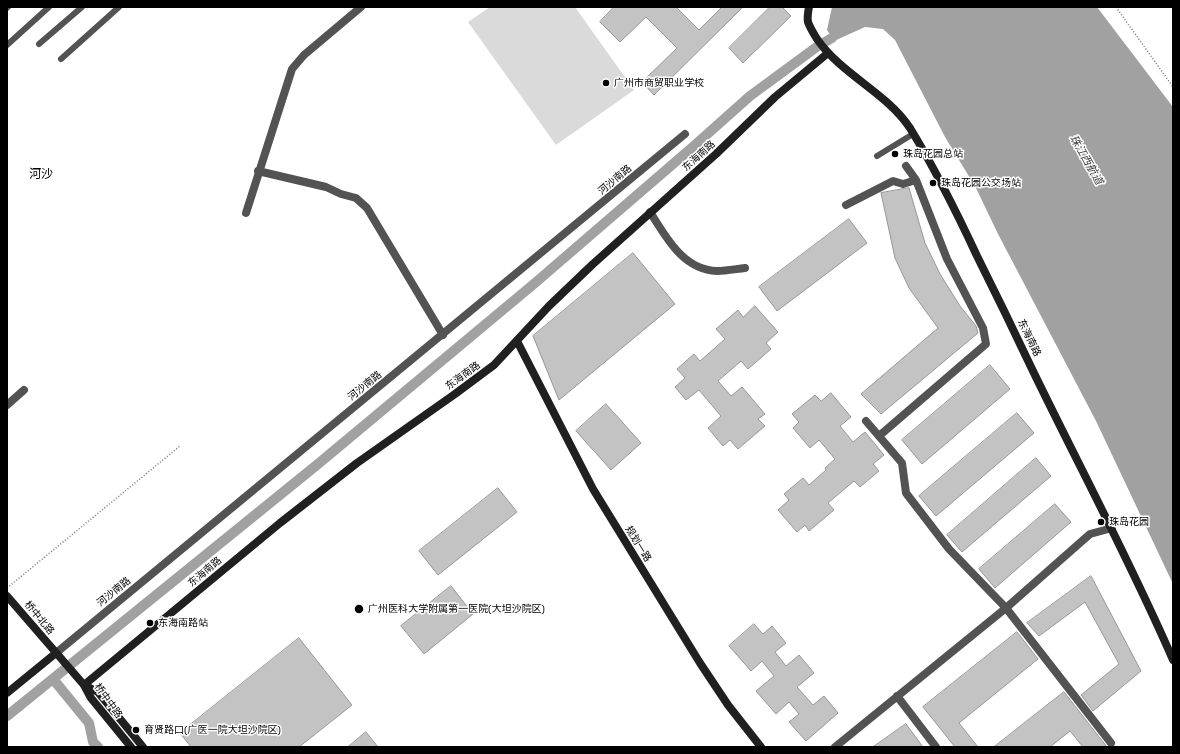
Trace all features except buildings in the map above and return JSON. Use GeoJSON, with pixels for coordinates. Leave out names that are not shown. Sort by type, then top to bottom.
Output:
{"type":"FeatureCollection","features":[{"type":"Feature","properties":{"kind":"street"},"geometry":{"type":"LineString","coordinates":[[246,213],[258,171],[292,69],[304,55],[361,7]]}},
{"type":"Feature","properties":{"kind":"street","name":"东海南路"},"geometry":{"type":"LineString","coordinates":[[809,7],[808,22],[825,50],[888,103],[909,127],[950,199],[1067,440],[1112,528],[1173,660]]}},
{"type":"Feature","properties":{"kind":"street","name":"东海南路"},"geometry":{"type":"LineString","coordinates":[[83,684],[356,463],[475,380],[494,365],[572,283],[716,154],[825,50]]}},
{"type":"Feature","properties":{"kind":"street","name":"河沙南路"},"geometry":{"type":"LineString","coordinates":[[56,653],[686,134]]}},
{"type":"Feature","properties":{"kind":"street"},"geometry":{"type":"LineString","coordinates":[[879,436],[986,344],[982,328],[947,259],[916,180],[906,166]]}},
{"type":"Feature","properties":{"kind":"street"},"geometry":{"type":"LineString","coordinates":[[258,171],[326,187],[356,198],[367,208],[443,335]]}},
{"type":"Feature","properties":{"kind":"street"},"geometry":{"type":"LineString","coordinates":[[846,205],[893,181],[903,184],[916,180]]}},
{"type":"Feature","properties":{"kind":"street"},"geometry":{"type":"LineString","coordinates":[[650,212],[672,247],[700,267],[716,271],[745,268]]}},
{"type":"Feature","properties":{"kind":"street","name":"规划一路"},"geometry":{"type":"LineString","coordinates":[[517,341],[593,489],[700,663],[728,705],[761,747]]}},
{"type":"Feature","properties":{"kind":"street"},"geometry":{"type":"LineString","coordinates":[[7,405],[24,390]]}},
{"type":"Feature","properties":{"kind":"street"},"geometry":{"type":"LineString","coordinates":[[866,421],[902,463],[906,493],[949,549],[1006,608],[1111,743]]}},
{"type":"Feature","properties":{"kind":"street"},"geometry":{"type":"LineString","coordinates":[[835,747],[1006,608],[1090,534],[1112,528]]}},
{"type":"Feature","properties":{"kind":"street","name":"桥中北路"},"geometry":{"type":"LineString","coordinates":[[7,596],[56,653]]}},
{"type":"Feature","properties":{"kind":"street"},"geometry":{"type":"LineString","coordinates":[[7,693],[56,653]]}},
{"type":"Feature","properties":{"kind":"street","name":"桥中中路"},"geometry":{"type":"LineString","coordinates":[[56,653],[83,684],[91,698],[131,747]]}},
{"type":"Feature","properties":{"kind":"street","name":"桥中中路"},"geometry":{"type":"LineString","coordinates":[[83,684],[98,692],[143,747]]}},
{"type":"Feature","properties":{"kind":"street"},"geometry":{"type":"LineString","coordinates":[[897,696],[936,747]]}},
{"type":"Feature","properties":{"kind":"lane"},"geometry":{"type":"LineString","coordinates":[[7,45],[49,7]]}},
{"type":"Feature","properties":{"kind":"lane"},"geometry":{"type":"LineString","coordinates":[[39,44],[82,7]]}},
{"type":"Feature","properties":{"kind":"lane"},"geometry":{"type":"LineString","coordinates":[[61,59],[119,7]]}},
{"type":"Feature","properties":{"kind":"lane"},"geometry":{"type":"LineString","coordinates":[[878,156],[912,134]]}},
{"type":"Feature","properties":{"kind":"path"},"geometry":{"type":"LineString","coordinates":[[1116,7],[1173,87]]}},
{"type":"Feature","properties":{"kind":"path"},"geometry":{"type":"LineString","coordinates":[[7,588],[180,446]]}},
{"type":"Feature","properties":{"kind":"shaded area"},"geometry":{"type":"Polygon","coordinates":[[[490,7],[575,7],[634,90],[556,145],[468,22],[490,7]]]}},
{"type":"Feature","properties":{"kind":"water","name":"珠江西航道"},"geometry":{"type":"Polygon","coordinates":[[[832,7],[1097,7],[1173,107],[1173,584],[1096,421],[998,234],[976,188],[945,137],[895,40],[883,29],[865,27],[834,41],[827,30],[832,7]]]}},
{"type":"Feature","properties":{"kind":"waterway"},"geometry":{"type":"LineString","coordinates":[[7,716],[318,464],[535,283],[750,96],[818,46],[832,38]]}},
{"type":"Feature","properties":{"kind":"waterway"},"geometry":{"type":"LineString","coordinates":[[53,679],[89,723],[93,742],[98,747]]}},
{"type":"Feature","properties":{"kind":"place","name":"广州市商贸职业学校"},"geometry":{"type":"Point","coordinates":[606,83]}},
{"type":"Feature","properties":{"kind":"place","name":"珠岛花园总站"},"geometry":{"type":"Point","coordinates":[895,154]}},
{"type":"Feature","properties":{"kind":"place","name":"珠岛花园公交场站"},"geometry":{"type":"Point","coordinates":[933,183]}},
{"type":"Feature","properties":{"kind":"place","name":"珠岛花园"},"geometry":{"type":"Point","coordinates":[1101,522]}},
{"type":"Feature","properties":{"kind":"place","name":"广州医科大学附属第一医院(大坦沙院区)"},"geometry":{"type":"Point","coordinates":[359,609]}},
{"type":"Feature","properties":{"kind":"place","name":"东海南路站"},"geometry":{"type":"Point","coordinates":[150,623]}},
{"type":"Feature","properties":{"kind":"place","name":"育贤路口(广医一院大坦沙院区)"},"geometry":{"type":"Point","coordinates":[136,730]}},
{"type":"Feature","properties":{"kind":"district","name":"河沙"},"geometry":{"type":"Point","coordinates":[41,175]}}]}
